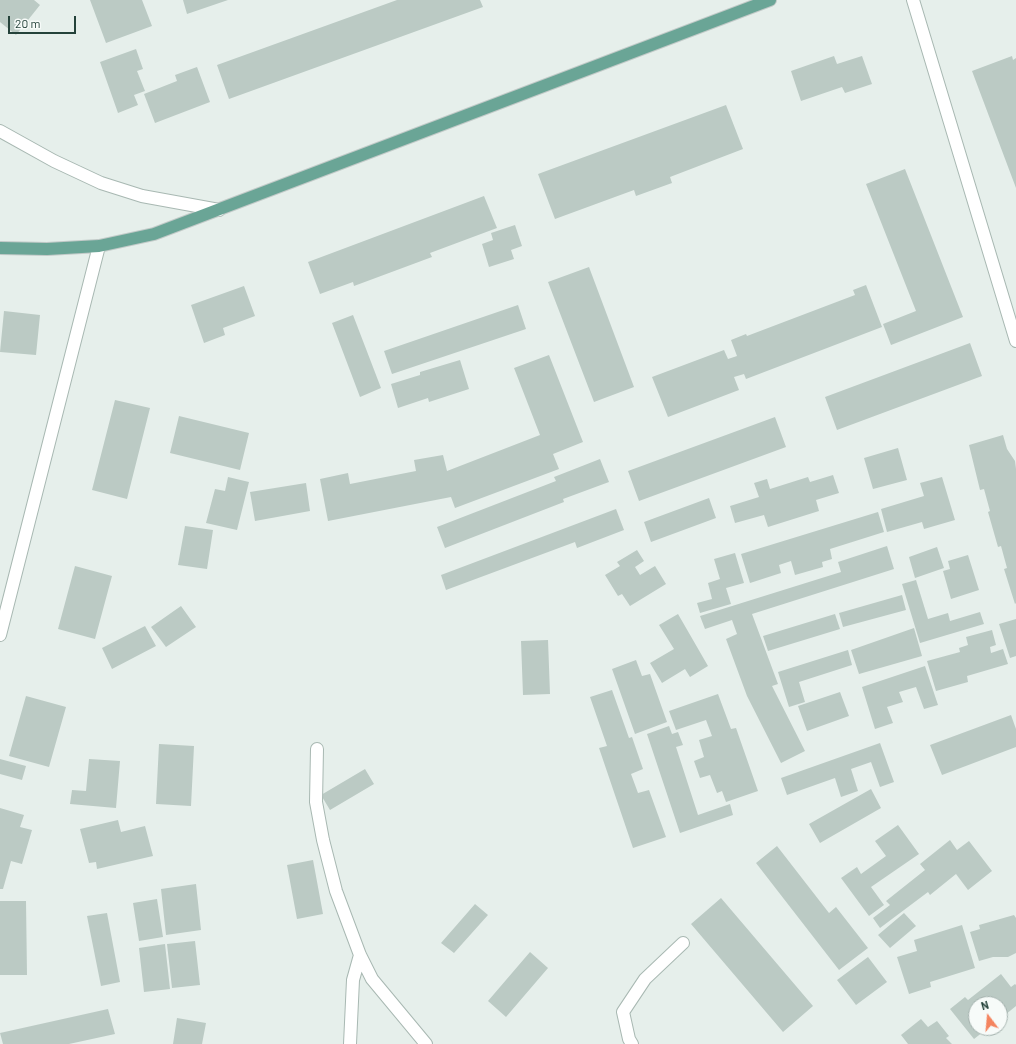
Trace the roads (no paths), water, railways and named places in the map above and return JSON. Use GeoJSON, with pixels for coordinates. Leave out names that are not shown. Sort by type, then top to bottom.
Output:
{"type":"FeatureCollection","features":[{"type":"Feature","properties":{"kind":"main road"},"geometry":{"type":"LineString","coordinates":[[0,248],[47,249],[99,246],[154,234],[770,0]]}},
{"type":"Feature","properties":{"kind":"street"},"geometry":{"type":"LineString","coordinates":[[913,0],[1016,341]]}},
{"type":"Feature","properties":{"kind":"street"},"geometry":{"type":"LineString","coordinates":[[0,131],[54,162],[101,183],[142,196],[219,210]]}},
{"type":"Feature","properties":{"kind":"street"},"geometry":{"type":"LineString","coordinates":[[0,635],[99,246]]}},
{"type":"Feature","properties":{"kind":"street"},"geometry":{"type":"LineString","coordinates":[[317,749],[316,802],[323,840],[336,891],[360,955],[372,979],[426,1044]]}},
{"type":"Feature","properties":{"kind":"street"},"geometry":{"type":"LineString","coordinates":[[632,1044],[629,1039],[623,1012],[645,979],[683,943]]}},
{"type":"Feature","properties":{"kind":"street"},"geometry":{"type":"LineString","coordinates":[[350,1044],[353,980],[360,955]]}}]}
